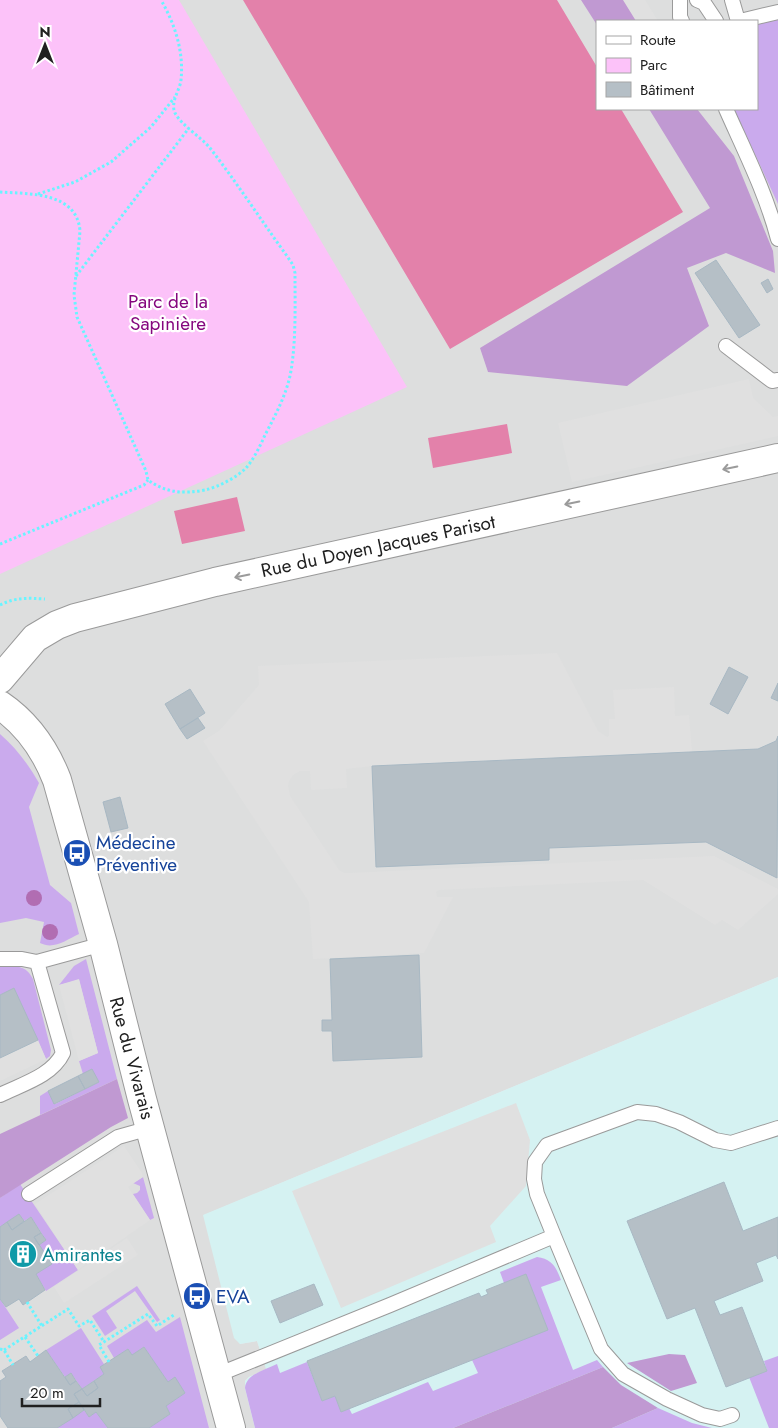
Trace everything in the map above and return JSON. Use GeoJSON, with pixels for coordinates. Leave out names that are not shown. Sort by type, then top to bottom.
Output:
{"type":"FeatureCollection","features":[{"type":"Feature","properties":{"kind":"street","name":"Rue du Doyen Jacques Parisot"},"geometry":{"type":"LineString","coordinates":[[0,679],[35,638],[57,625],[75,618],[159,598],[215,582],[778,458]]}},
{"type":"Feature","properties":{"kind":"street","name":"Rue du Vivarais"},"geometry":{"type":"LineString","coordinates":[[0,706],[10,712],[37,738],[57,780],[103,944],[150,1128],[231,1428]]}},
{"type":"Feature","properties":{"kind":"lane"},"geometry":{"type":"LineString","coordinates":[[680,0],[682,20]]}},
{"type":"Feature","properties":{"kind":"lane"},"geometry":{"type":"LineString","coordinates":[[698,0],[704,3],[715,20]]}},
{"type":"Feature","properties":{"kind":"lane"},"geometry":{"type":"LineString","coordinates":[[732,0],[739,20]]}},
{"type":"Feature","properties":{"kind":"lane"},"geometry":{"type":"LineString","coordinates":[[743,20],[778,12]]}},
{"type":"Feature","properties":{"kind":"lane"},"geometry":{"type":"LineString","coordinates":[[726,110],[762,188],[778,239]]}},
{"type":"Feature","properties":{"kind":"lane"},"geometry":{"type":"LineString","coordinates":[[726,346],[772,381],[778,380]]}},
{"type":"Feature","properties":{"kind":"lane"},"geometry":{"type":"LineString","coordinates":[[0,959],[22,959],[37,962],[103,944]]}},
{"type":"Feature","properties":{"kind":"lane"},"geometry":{"type":"LineString","coordinates":[[0,1095],[50,1070],[58,1062],[63,1052],[37,962]]}},
{"type":"Feature","properties":{"kind":"lane"},"geometry":{"type":"LineString","coordinates":[[732,1415],[720,1419],[702,1415],[667,1400],[623,1374],[601,1349],[537,1194],[534,1179],[535,1162],[547,1145],[637,1112],[656,1114],[679,1122],[714,1140],[731,1144],[778,1128]]}},
{"type":"Feature","properties":{"kind":"lane"},"geometry":{"type":"LineString","coordinates":[[29,1194],[118,1137],[150,1128]]}},
{"type":"Feature","properties":{"kind":"lane"},"geometry":{"type":"LineString","coordinates":[[217,1375],[554,1236]]}},
{"type":"Feature","properties":{"kind":"path"},"geometry":{"type":"LineString","coordinates":[[37,194],[75,182],[111,162],[151,127],[175,97],[181,81],[179,45],[170,16],[161,0]]}},
{"type":"Feature","properties":{"kind":"path"},"geometry":{"type":"LineString","coordinates":[[0,192],[37,194],[62,202],[75,212],[79,221],[74,295],[77,317],[146,471],[148,480],[159,488],[169,491],[192,492],[209,489],[223,483],[246,468],[285,397],[292,365],[295,287],[293,265],[208,146],[175,112],[175,97]]}},
{"type":"Feature","properties":{"kind":"path"},"geometry":{"type":"LineString","coordinates":[[76,276],[189,128]]}},
{"type":"Feature","properties":{"kind":"path"},"geometry":{"type":"LineString","coordinates":[[0,544],[144,485],[148,480]]}},
{"type":"Feature","properties":{"kind":"path"},"geometry":{"type":"LineString","coordinates":[[27,1302],[42,1326]]}},
{"type":"Feature","properties":{"kind":"path"},"geometry":{"type":"LineString","coordinates":[[13,1364],[2,1349],[68,1309],[79,1326],[90,1320],[104,1342]]}},
{"type":"Feature","properties":{"kind":"path"},"geometry":{"type":"LineString","coordinates":[[109,1362],[99,1345],[148,1314],[157,1326],[174,1315]]}},
{"type":"Feature","properties":{"kind":"path"},"geometry":{"type":"LineString","coordinates":[[25,1336],[38,1356]]}},
{"type":"Feature","properties":{"kind":"shaded area"},"geometry":{"type":"Polygon","coordinates":[[[0,0],[778,0],[778,977],[204,1215],[240,1344],[257,1341],[267,1369],[249,1377],[245,1381],[255,1428],[0,1428],[0,0]]]}},
{"type":"Feature","properties":{"kind":"shaded area"},"geometry":{"type":"Polygon","coordinates":[[[243,0],[557,0],[596,65],[596,110],[622,110],[683,212],[450,349],[243,0]]]}},
{"type":"Feature","properties":{"kind":"shaded area"},"geometry":{"type":"Polygon","coordinates":[[[581,0],[626,0],[637,20],[596,20],[596,23],[581,0]]]}},
{"type":"Feature","properties":{"kind":"shaded area"},"geometry":{"type":"Polygon","coordinates":[[[623,0],[645,0],[657,20],[635,20],[623,0]]]}},
{"type":"Feature","properties":{"kind":"shaded area"},"geometry":{"type":"Polygon","coordinates":[[[778,18],[778,204],[734,110],[758,110],[758,24],[778,18]]]}},
{"type":"Feature","properties":{"kind":"shaded area"},"geometry":{"type":"Polygon","coordinates":[[[650,110],[698,110],[734,156],[773,251],[775,273],[726,253],[687,268],[709,326],[627,386],[488,372],[480,348],[710,208],[650,110]]]}},
{"type":"Feature","properties":{"kind":"shaded area"},"geometry":{"type":"Polygon","coordinates":[[[749,379],[753,398],[773,417],[778,416],[778,436],[572,482],[558,423],[749,379]]]}},
{"type":"Feature","properties":{"kind":"shaded area"},"geometry":{"type":"Polygon","coordinates":[[[507,424],[512,453],[433,468],[428,438],[507,424]]]}},
{"type":"Feature","properties":{"kind":"shaded area"},"geometry":{"type":"Polygon","coordinates":[[[237,497],[245,531],[182,544],[174,511],[237,497]]]}},
{"type":"Feature","properties":{"kind":"shaded area"},"geometry":{"type":"Polygon","coordinates":[[[557,653],[598,731],[607,737],[609,736],[609,719],[615,719],[613,690],[674,687],[675,716],[689,715],[692,752],[372,766],[346,769],[347,788],[311,790],[310,771],[300,771],[293,775],[289,781],[290,796],[339,870],[349,873],[714,856],[778,889],[778,894],[738,930],[722,920],[715,925],[643,880],[439,890],[436,892],[437,897],[453,897],[424,953],[313,959],[309,902],[203,741],[219,731],[259,685],[258,666],[557,653]]]}},
{"type":"Feature","properties":{"kind":"shaded area"},"geometry":{"type":"Polygon","coordinates":[[[0,734],[22,757],[39,783],[29,807],[50,885],[71,903],[79,934],[55,945],[40,943],[44,922],[26,918],[0,923],[0,734]]]}},
{"type":"Feature","properties":{"kind":"shaded area"},"geometry":{"type":"Polygon","coordinates":[[[86,959],[117,1079],[40,1115],[40,1096],[48,1091],[55,1104],[99,1082],[92,1070],[83,1074],[79,1061],[98,1053],[79,980],[59,985],[74,966],[86,959]]]}},
{"type":"Feature","properties":{"kind":"shaded area"},"geometry":{"type":"Polygon","coordinates":[[[13,966],[25,970],[33,979],[51,1050],[50,1056],[46,1059],[14,989],[0,995],[0,967],[13,966]]]}},
{"type":"Feature","properties":{"kind":"shaded area"},"geometry":{"type":"Polygon","coordinates":[[[778,977],[778,1428],[255,1428],[245,1381],[266,1369],[257,1341],[240,1344],[234,1338],[203,1215],[778,977]]]}},
{"type":"Feature","properties":{"kind":"shaded area"},"geometry":{"type":"Polygon","coordinates":[[[79,979],[98,1053],[79,1061],[59,985],[79,979]]]}},
{"type":"Feature","properties":{"kind":"shaded area"},"geometry":{"type":"Polygon","coordinates":[[[38,1040],[46,1059],[0,1081],[0,1058],[38,1040]]]}},
{"type":"Feature","properties":{"kind":"shaded area"},"geometry":{"type":"Polygon","coordinates":[[[117,1079],[128,1118],[0,1198],[0,1134],[117,1079]]]}},
{"type":"Feature","properties":{"kind":"shaded area"},"geometry":{"type":"Polygon","coordinates":[[[516,1103],[530,1140],[526,1186],[490,1226],[496,1242],[341,1308],[292,1191],[516,1103]]]}},
{"type":"Feature","properties":{"kind":"shaded area"},"geometry":{"type":"Polygon","coordinates":[[[124,1146],[143,1177],[128,1187],[150,1220],[78,1270],[35,1204],[124,1146]]]}},
{"type":"Feature","properties":{"kind":"shaded area"},"geometry":{"type":"Polygon","coordinates":[[[143,1177],[154,1218],[150,1220],[133,1194],[140,1190],[140,1186],[133,1183],[143,1177]]]}},
{"type":"Feature","properties":{"kind":"shaded area"},"geometry":{"type":"Polygon","coordinates":[[[20,1184],[78,1270],[46,1291],[36,1274],[51,1264],[39,1245],[46,1240],[31,1217],[24,1221],[19,1214],[0,1227],[0,1198],[20,1184]]]}},
{"type":"Feature","properties":{"kind":"shaded area"},"geometry":{"type":"Polygon","coordinates":[[[127,1238],[138,1255],[64,1303],[54,1287],[127,1238]]]}},
{"type":"Feature","properties":{"kind":"shaded area"},"geometry":{"type":"Polygon","coordinates":[[[537,1257],[553,1264],[561,1280],[541,1287],[573,1370],[597,1360],[603,1367],[453,1428],[255,1428],[245,1388],[246,1383],[252,1376],[277,1364],[280,1373],[307,1362],[322,1401],[335,1396],[341,1411],[349,1408],[352,1414],[428,1382],[433,1391],[478,1373],[472,1360],[504,1283],[500,1272],[537,1257]]]}},
{"type":"Feature","properties":{"kind":"shaded area"},"geometry":{"type":"Polygon","coordinates":[[[137,1286],[160,1320],[157,1322],[135,1291],[106,1311],[117,1328],[105,1336],[92,1316],[137,1286]]]}},
{"type":"Feature","properties":{"kind":"shaded area"},"geometry":{"type":"Polygon","coordinates":[[[0,1299],[19,1328],[0,1340],[0,1299]]]}},
{"type":"Feature","properties":{"kind":"shaded area"},"geometry":{"type":"Polygon","coordinates":[[[180,1317],[209,1428],[149,1428],[170,1414],[166,1406],[185,1393],[175,1378],[168,1382],[144,1347],[132,1355],[128,1349],[114,1358],[107,1346],[147,1320],[156,1332],[180,1317]]]}},
{"type":"Feature","properties":{"kind":"shaded area"},"geometry":{"type":"Polygon","coordinates":[[[81,1328],[104,1364],[101,1367],[104,1374],[82,1389],[71,1373],[65,1377],[46,1350],[81,1328]]]}},
{"type":"Feature","properties":{"kind":"shaded area"},"geometry":{"type":"Polygon","coordinates":[[[669,1354],[685,1355],[697,1383],[671,1391],[627,1363],[669,1354]]]}},
{"type":"Feature","properties":{"kind":"shaded area"},"geometry":{"type":"Polygon","coordinates":[[[778,1356],[778,1428],[769,1428],[749,1377],[767,1371],[764,1361],[778,1356]]]}},
{"type":"Feature","properties":{"kind":"shaded area"},"geometry":{"type":"Polygon","coordinates":[[[603,1367],[621,1385],[658,1408],[612,1428],[453,1428],[603,1367]]]}},
{"type":"Feature","properties":{"kind":"shaded area"},"geometry":{"type":"Polygon","coordinates":[[[658,1408],[692,1423],[712,1428],[612,1428],[658,1408]]]}},
{"type":"Feature","properties":{"kind":"shaded area"},"geometry":{"type":"Polygon","coordinates":[[[84,1410],[89,1417],[96,1412],[108,1428],[57,1428],[84,1410]]]}},
{"type":"Feature","properties":{"kind":"green space","name":"Parc de la Sapinière"},"geometry":{"type":"Polygon","coordinates":[[[0,0],[179,0],[407,387],[0,574],[0,0]]]}},
{"type":"Feature","properties":{"kind":"building"},"geometry":{"type":"Polygon","coordinates":[[[716,260],[760,325],[739,338],[695,273],[716,260]]]}},
{"type":"Feature","properties":{"kind":"building"},"geometry":{"type":"Polygon","coordinates":[[[768,279],[773,289],[767,293],[761,283],[768,279]]]}},
{"type":"Feature","properties":{"kind":"building"},"geometry":{"type":"Polygon","coordinates":[[[729,667],[748,677],[728,714],[710,704],[729,667]]]}},
{"type":"Feature","properties":{"kind":"building"},"geometry":{"type":"Polygon","coordinates":[[[778,683],[778,701],[771,698],[778,683]]]}},
{"type":"Feature","properties":{"kind":"building"},"geometry":{"type":"Polygon","coordinates":[[[190,689],[205,713],[180,729],[165,704],[190,689]]]}},
{"type":"Feature","properties":{"kind":"building"},"geometry":{"type":"Polygon","coordinates":[[[198,718],[205,728],[187,739],[180,729],[198,718]]]}},
{"type":"Feature","properties":{"kind":"building"},"geometry":{"type":"Polygon","coordinates":[[[778,736],[777,878],[706,842],[549,848],[549,860],[376,867],[372,766],[758,749],[776,741],[778,736]]]}},
{"type":"Feature","properties":{"kind":"building"},"geometry":{"type":"Polygon","coordinates":[[[120,797],[128,828],[111,832],[103,802],[120,797]]]}},
{"type":"Feature","properties":{"kind":"building"},"geometry":{"type":"Polygon","coordinates":[[[419,955],[422,1057],[333,1061],[332,1031],[322,1031],[322,1020],[332,1020],[330,959],[419,955]]]}},
{"type":"Feature","properties":{"kind":"building"},"geometry":{"type":"Polygon","coordinates":[[[14,988],[38,1040],[0,1058],[0,995],[14,988]]]}},
{"type":"Feature","properties":{"kind":"building"},"geometry":{"type":"Polygon","coordinates":[[[92,1069],[99,1082],[85,1089],[78,1076],[92,1069]]]}},
{"type":"Feature","properties":{"kind":"building"},"geometry":{"type":"Polygon","coordinates":[[[78,1076],[85,1089],[54,1104],[48,1091],[78,1076]]]}},
{"type":"Feature","properties":{"kind":"building"},"geometry":{"type":"Polygon","coordinates":[[[724,1182],[743,1231],[778,1217],[778,1259],[776,1255],[756,1263],[763,1281],[714,1301],[720,1315],[742,1307],[767,1371],[726,1387],[695,1308],[667,1319],[627,1221],[724,1182]]]}},
{"type":"Feature","properties":{"kind":"building"},"geometry":{"type":"Polygon","coordinates":[[[19,1214],[24,1221],[12,1230],[7,1222],[19,1214]]]}},
{"type":"Feature","properties":{"kind":"building","name":"Amirantes"},"geometry":{"type":"Polygon","coordinates":[[[31,1217],[41,1233],[34,1237],[52,1264],[36,1274],[45,1290],[23,1305],[19,1299],[6,1307],[0,1299],[0,1227],[7,1222],[12,1230],[31,1217]]]}},
{"type":"Feature","properties":{"kind":"building"},"geometry":{"type":"Polygon","coordinates":[[[41,1233],[46,1240],[39,1245],[34,1237],[41,1233]]]}},
{"type":"Feature","properties":{"kind":"building"},"geometry":{"type":"Polygon","coordinates":[[[526,1274],[548,1330],[341,1412],[335,1396],[322,1401],[307,1361],[479,1293],[481,1297],[488,1294],[486,1290],[526,1274]]]}},
{"type":"Feature","properties":{"kind":"building"},"geometry":{"type":"Polygon","coordinates":[[[314,1284],[323,1305],[280,1323],[271,1301],[314,1284]]]}},
{"type":"Feature","properties":{"kind":"building"},"geometry":{"type":"Polygon","coordinates":[[[144,1347],[168,1382],[175,1377],[185,1393],[166,1406],[170,1414],[149,1428],[108,1428],[96,1412],[89,1417],[74,1394],[82,1389],[87,1396],[98,1388],[94,1381],[104,1374],[100,1367],[128,1349],[132,1355],[144,1347]]]}},
{"type":"Feature","properties":{"kind":"building"},"geometry":{"type":"Polygon","coordinates":[[[46,1350],[70,1385],[76,1381],[82,1389],[74,1394],[79,1402],[68,1409],[73,1418],[57,1428],[8,1428],[0,1416],[0,1381],[6,1377],[2,1371],[26,1356],[30,1362],[46,1350]]]}},
{"type":"Feature","properties":{"kind":"building"},"geometry":{"type":"Polygon","coordinates":[[[71,1373],[76,1381],[70,1385],[65,1377],[71,1373]]]}},
{"type":"Feature","properties":{"kind":"building"},"geometry":{"type":"Polygon","coordinates":[[[94,1381],[98,1388],[87,1396],[82,1389],[94,1381]]]}},
{"type":"Feature","properties":{"kind":"building"},"geometry":{"type":"Polygon","coordinates":[[[79,1402],[84,1410],[73,1418],[68,1409],[79,1402]]]}},
{"type":"Feature","properties":{"kind":"place","name":"Médecine Préventive"},"geometry":{"type":"Point","coordinates":[77,853]}},
{"type":"Feature","properties":{"kind":"place","name":"Amirantes"},"geometry":{"type":"Point","coordinates":[23,1254]}},
{"type":"Feature","properties":{"kind":"place","name":"EVA"},"geometry":{"type":"Point","coordinates":[197,1296]}}]}
